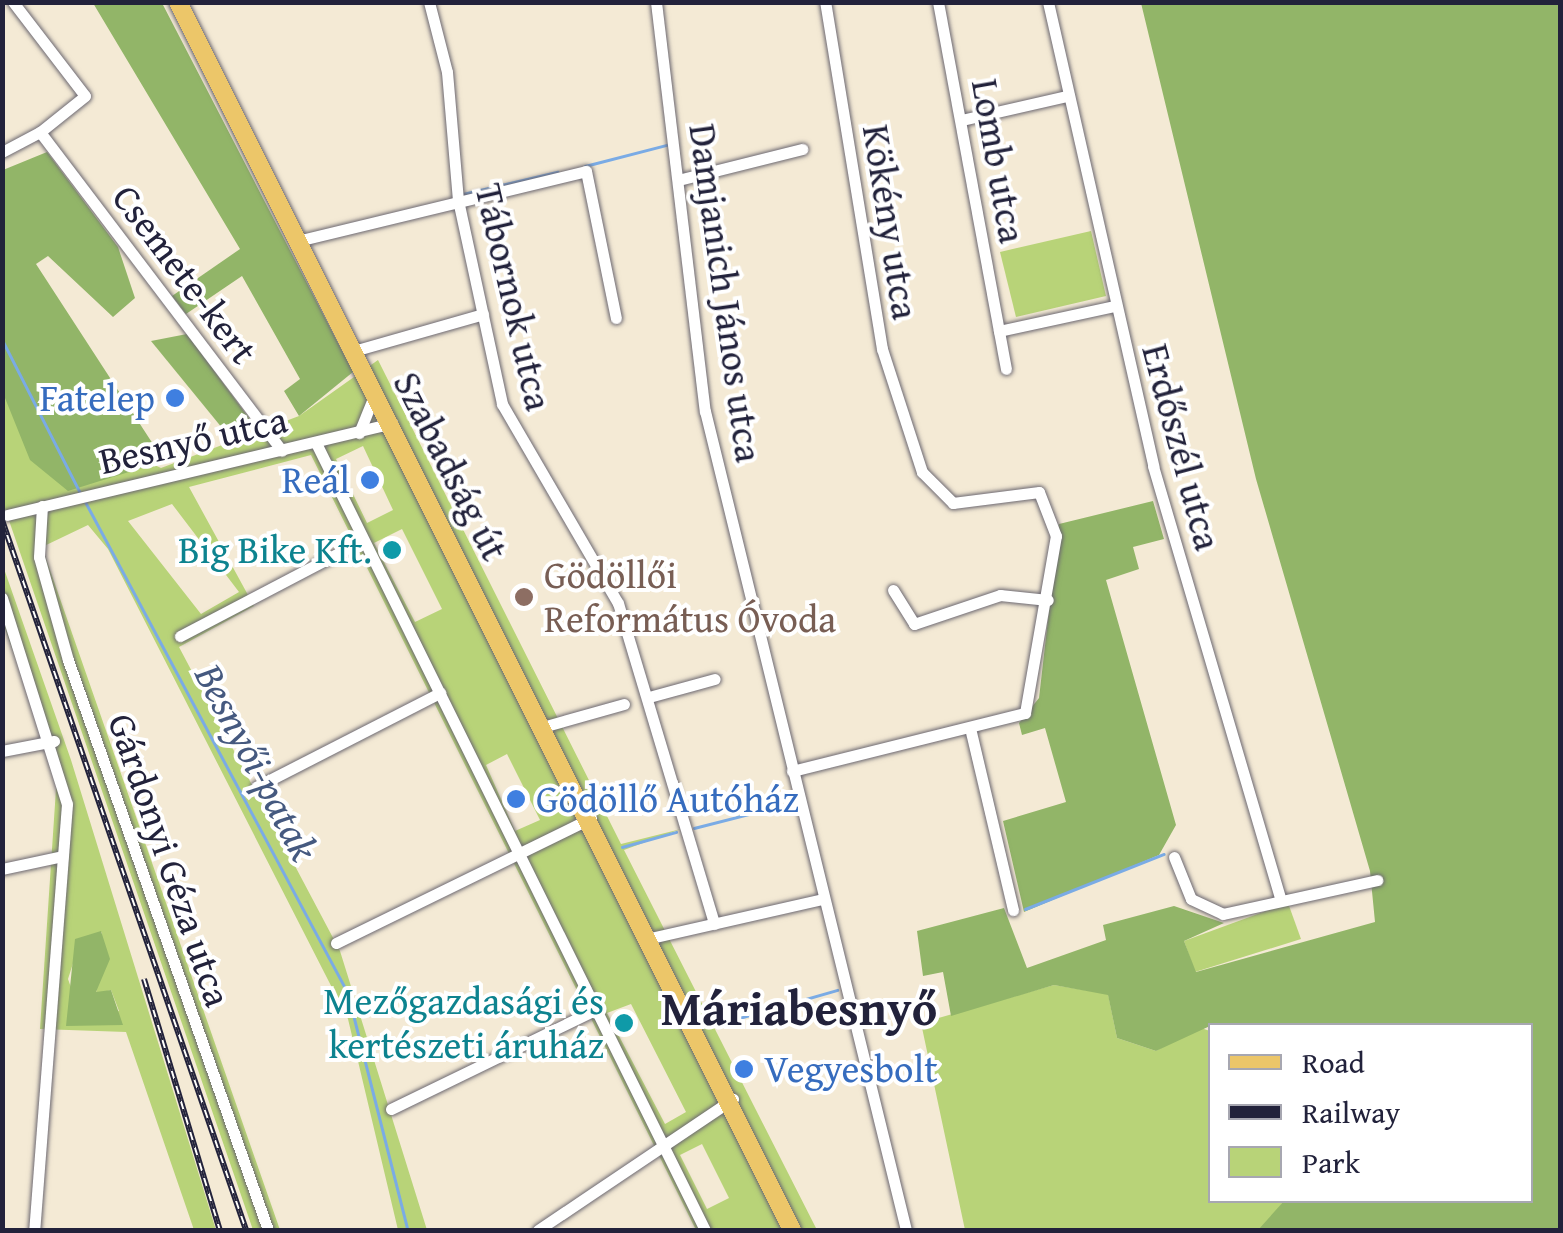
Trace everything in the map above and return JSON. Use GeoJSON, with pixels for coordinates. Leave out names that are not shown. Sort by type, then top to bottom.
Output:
{"type":"FeatureCollection","features":[{"type":"Feature","properties":{"kind":"main road","name":"Szabadság út"},"geometry":{"type":"LineString","coordinates":[[178,2],[733,1099],[792,1230]]}},
{"type":"Feature","properties":{"kind":"street"},"geometry":{"type":"LineString","coordinates":[[2,152],[40,132],[85,96],[13,2]]}},
{"type":"Feature","properties":{"kind":"street","name":"Tábornok utca"},"geometry":{"type":"LineString","coordinates":[[429,2],[447,72],[458,200],[509,425],[600,562],[649,697],[714,924]]}},
{"type":"Feature","properties":{"kind":"street","name":"Damjanich János utca"},"geometry":{"type":"LineString","coordinates":[[656,2],[682,179],[705,411],[906,1230]]}},
{"type":"Feature","properties":{"kind":"street","name":"Kökény utca"},"geometry":{"type":"LineString","coordinates":[[824,2],[871,293],[914,447],[944,501],[1028,490],[1047,498],[1056,529],[1048,600]]}},
{"type":"Feature","properties":{"kind":"street","name":"Lomb utca"},"geometry":{"type":"LineString","coordinates":[[938,2],[1006,369]]}},
{"type":"Feature","properties":{"kind":"street","name":"Erdőszél utca"},"geometry":{"type":"LineString","coordinates":[[1048,2],[1115,306],[1282,900]]}},
{"type":"Feature","properties":{"kind":"street"},"geometry":{"type":"LineString","coordinates":[[962,120],[1068,96]]}},
{"type":"Feature","properties":{"kind":"street","name":"Csemete-kert"},"geometry":{"type":"LineString","coordinates":[[40,132],[282,451]]}},
{"type":"Feature","properties":{"kind":"street"},"geometry":{"type":"LineString","coordinates":[[682,179],[802,149]]}},
{"type":"Feature","properties":{"kind":"street"},"geometry":{"type":"LineString","coordinates":[[301,240],[586,171],[616,318]]}},
{"type":"Feature","properties":{"kind":"street"},"geometry":{"type":"LineString","coordinates":[[998,331],[1115,306]]}},
{"type":"Feature","properties":{"kind":"street"},"geometry":{"type":"LineString","coordinates":[[357,350],[484,314]]}},
{"type":"Feature","properties":{"kind":"street"},"geometry":{"type":"LineString","coordinates":[[374,386],[358,433],[406,451]]}},
{"type":"Feature","properties":{"kind":"street","name":"Besnyő utca"},"geometry":{"type":"LineString","coordinates":[[7,515],[393,423]]}},
{"type":"Feature","properties":{"kind":"street"},"geometry":{"type":"LineString","coordinates":[[316,443],[705,1230]]}},
{"type":"Feature","properties":{"kind":"street","name":"Gárdonyi Géza utca"},"geometry":{"type":"LineString","coordinates":[[42,506],[39,557],[68,660],[268,1230]]}},
{"type":"Feature","properties":{"kind":"street"},"geometry":{"type":"LineString","coordinates":[[180,636],[362,541]]}},
{"type":"Feature","properties":{"kind":"street"},"geometry":{"type":"LineString","coordinates":[[792,771],[971,732],[1030,707],[1048,600],[1007,594],[914,624],[892,590]]}},
{"type":"Feature","properties":{"kind":"street"},"geometry":{"type":"LineString","coordinates":[[2,598],[54,740],[68,804],[34,1230]]}},
{"type":"Feature","properties":{"kind":"street"},"geometry":{"type":"LineString","coordinates":[[649,697],[714,679]]}},
{"type":"Feature","properties":{"kind":"street"},"geometry":{"type":"LineString","coordinates":[[256,787],[440,693]]}},
{"type":"Feature","properties":{"kind":"street"},"geometry":{"type":"LineString","coordinates":[[546,726],[624,704]]}},
{"type":"Feature","properties":{"kind":"street"},"geometry":{"type":"LineString","coordinates":[[971,732],[1013,910]]}},
{"type":"Feature","properties":{"kind":"street"},"geometry":{"type":"LineString","coordinates":[[2,750],[54,740]]}},
{"type":"Feature","properties":{"kind":"street"},"geometry":{"type":"LineString","coordinates":[[336,943],[591,818]]}},
{"type":"Feature","properties":{"kind":"street"},"geometry":{"type":"LineString","coordinates":[[2,868],[63,856]]}},
{"type":"Feature","properties":{"kind":"street"},"geometry":{"type":"LineString","coordinates":[[1174,857],[1184,890],[1208,910],[1282,900],[1377,880]]}},
{"type":"Feature","properties":{"kind":"street"},"geometry":{"type":"LineString","coordinates":[[651,938],[822,899]]}},
{"type":"Feature","properties":{"kind":"street"},"geometry":{"type":"LineString","coordinates":[[391,1110],[595,1010]]}},
{"type":"Feature","properties":{"kind":"street"},"geometry":{"type":"LineString","coordinates":[[538,1230],[733,1099]]}},
{"type":"Feature","properties":{"kind":"green space"},"geometry":{"type":"Polygon","coordinates":[[[93,3],[162,3],[353,372],[299,416],[284,391],[300,379],[242,276],[186,314],[172,296],[240,249],[93,3]]]}},
{"type":"Feature","properties":{"kind":"green space"},"geometry":{"type":"Polygon","coordinates":[[[1141,3],[1560,3],[1560,1230],[1258,1230],[1282,1203],[1533,1203],[1533,1023],[1208,1023],[1208,1027],[1156,1051],[1117,1038],[1108,995],[1054,985],[951,1016],[943,972],[923,976],[917,931],[1004,908],[1027,968],[1106,940],[1103,925],[1174,906],[1224,923],[1184,941],[1196,972],[1375,922],[1370,871],[1256,479],[1141,3]]]}},
{"type":"Feature","properties":{"kind":"green space"},"geometry":{"type":"Polygon","coordinates":[[[47,152],[118,247],[135,298],[113,317],[48,256],[36,264],[164,461],[68,491],[30,460],[3,393],[3,170],[47,152]]]}},
{"type":"Feature","properties":{"kind":"green space"},"geometry":{"type":"Polygon","coordinates":[[[1091,231],[1106,296],[1016,317],[1000,252],[1091,231]]]}},
{"type":"Feature","properties":{"kind":"green space"},"geometry":{"type":"Polygon","coordinates":[[[187,334],[254,425],[227,434],[151,341],[187,334]]]}},
{"type":"Feature","properties":{"kind":"green space"},"geometry":{"type":"Polygon","coordinates":[[[378,360],[621,844],[681,829],[624,850],[817,1230],[696,1230],[311,455],[189,487],[254,606],[179,647],[340,951],[427,1230],[398,1230],[348,1019],[108,549],[88,525],[42,547],[280,1230],[253,1230],[3,503],[2,393],[161,468],[299,416],[378,360]],[[363,446],[336,459],[367,523],[393,510],[363,446]],[[172,504],[128,521],[201,614],[239,592],[172,504]],[[402,529],[374,543],[415,622],[442,609],[402,529]],[[507,754],[486,765],[515,831],[540,820],[507,754]],[[631,1004],[607,1013],[665,1124],[686,1112],[631,1004]],[[702,1144],[680,1155],[707,1209],[729,1198],[702,1144]]]}},
{"type":"Feature","properties":{"kind":"green space"},"geometry":{"type":"Polygon","coordinates":[[[1153,501],[1164,539],[1133,547],[1139,569],[1106,580],[1176,825],[1159,855],[1024,912],[1003,821],[1066,802],[1045,728],[1022,735],[1019,723],[1039,698],[1059,524],[1153,501]]]}},
{"type":"Feature","properties":{"kind":"green space"},"geometry":{"type":"Polygon","coordinates":[[[2,563],[71,760],[216,1230],[194,1230],[126,1032],[40,1029],[57,774],[3,623],[2,563]],[[102,932],[76,954],[68,979],[83,1022],[119,1011],[111,990],[96,994],[102,932]]]}},
{"type":"Feature","properties":{"kind":"green space"},"geometry":{"type":"Polygon","coordinates":[[[1288,903],[1301,939],[1195,972],[1184,941],[1288,903]]]}},
{"type":"Feature","properties":{"kind":"green space"},"geometry":{"type":"Polygon","coordinates":[[[101,931],[110,959],[96,992],[111,990],[123,1025],[66,1026],[75,939],[101,931]]]}},
{"type":"Feature","properties":{"kind":"green space"},"geometry":{"type":"Polygon","coordinates":[[[1054,985],[1108,994],[1117,1038],[1156,1051],[1198,1027],[1208,1030],[1208,1203],[1282,1203],[1258,1230],[965,1230],[921,1023],[1054,985]]]}},
{"type":"Feature","properties":{"kind":"waterway"},"geometry":{"type":"LineString","coordinates":[[585,166],[666,145]]}},
{"type":"Feature","properties":{"kind":"waterway"},"geometry":{"type":"LineString","coordinates":[[463,194],[557,172]]}},
{"type":"Feature","properties":{"kind":"waterway","name":"Besnyői-patak"},"geometry":{"type":"LineString","coordinates":[[2,339],[81,494]]}},
{"type":"Feature","properties":{"kind":"waterway","name":"Besnyői-patak"},"geometry":{"type":"LineString","coordinates":[[85,501],[348,993],[408,1230]]}},
{"type":"Feature","properties":{"kind":"waterway"},"geometry":{"type":"LineString","coordinates":[[694,828],[792,803]]}},
{"type":"Feature","properties":{"kind":"waterway"},"geometry":{"type":"LineString","coordinates":[[622,847],[676,832]]}},
{"type":"Feature","properties":{"kind":"waterway"},"geometry":{"type":"LineString","coordinates":[[1025,909],[1164,854]]}},
{"type":"Feature","properties":{"kind":"waterway"},"geometry":{"type":"LineString","coordinates":[[715,1025],[837,990]]}},
{"type":"Feature","properties":{"kind":"railway"},"geometry":{"type":"LineString","coordinates":[[2,520],[246,1230]]}},
{"type":"Feature","properties":{"kind":"railway"},"geometry":{"type":"LineString","coordinates":[[144,979],[220,1230]]}},
{"type":"Feature","properties":{"kind":"place","name":"Fatelep"},"geometry":{"type":"Point","coordinates":[175,398]}},
{"type":"Feature","properties":{"kind":"place","name":"Reál"},"geometry":{"type":"Point","coordinates":[370,480]}},
{"type":"Feature","properties":{"kind":"place","name":"Big Bike Kft."},"geometry":{"type":"Point","coordinates":[392,550]}},
{"type":"Feature","properties":{"kind":"place","name":"Gödöllői Református Óvoda"},"geometry":{"type":"Point","coordinates":[524,597]}},
{"type":"Feature","properties":{"kind":"place","name":"Gödöllő Autóház"},"geometry":{"type":"Point","coordinates":[516,799]}},
{"type":"Feature","properties":{"kind":"place","name":"Mezőgazdasági és kertészeti áruház"},"geometry":{"type":"Point","coordinates":[624,1023]}},
{"type":"Feature","properties":{"kind":"place","name":"Vegyesbolt"},"geometry":{"type":"Point","coordinates":[744,1069]}},
{"type":"Feature","properties":{"kind":"district","name":"Máriabesnyő"},"geometry":{"type":"Point","coordinates":[799,1008]}}]}
